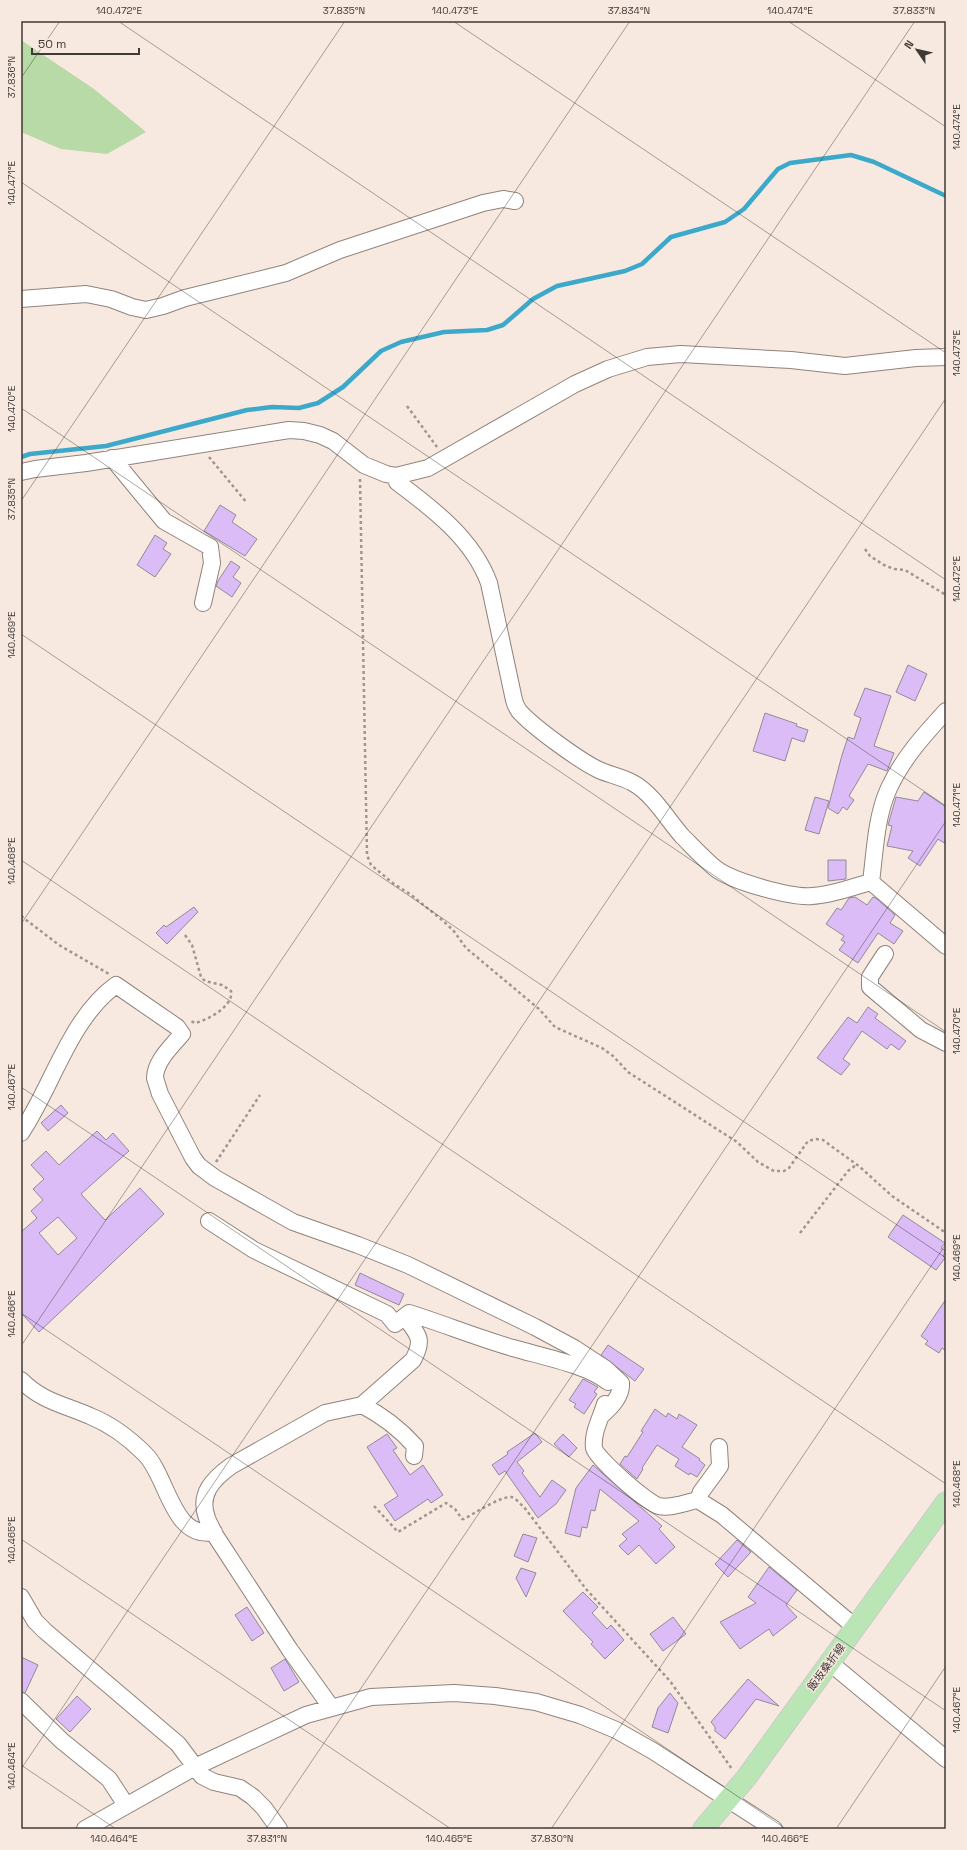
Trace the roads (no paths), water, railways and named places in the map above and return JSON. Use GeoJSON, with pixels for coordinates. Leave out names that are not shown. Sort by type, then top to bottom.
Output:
{"type":"FeatureCollection","features":[{"type":"Feature","properties":{"kind":"main road","name":"飯坂桑折線"},"geometry":{"type":"LineString","coordinates":[[703,1829],[742,1783],[946,1502]]}},
{"type":"Feature","properties":{"kind":"street"},"geometry":{"type":"LineString","coordinates":[[21,298],[74,294],[92,295],[146,310],[185,298],[286,273],[340,250],[483,202],[503,198],[515,201]]}},
{"type":"Feature","properties":{"kind":"street"},"geometry":{"type":"LineString","coordinates":[[21,472],[55,465],[112,458],[289,430],[304,431],[333,441],[360,461],[386,474],[396,476],[428,468],[505,422],[575,384],[608,369],[647,356],[682,354],[791,360],[845,366],[916,358],[946,357]]}},
{"type":"Feature","properties":{"kind":"street"},"geometry":{"type":"LineString","coordinates":[[112,458],[164,521],[210,546],[212,563],[203,603]]}},
{"type":"Feature","properties":{"kind":"street"},"geometry":{"type":"LineString","coordinates":[[397,482],[424,502],[457,534],[470,547],[483,567],[489,583],[514,700],[518,710],[530,721],[598,770],[632,782],[643,790],[682,836],[715,868],[723,873],[761,887],[794,896],[812,896],[871,882]]}},
{"type":"Feature","properties":{"kind":"street"},"geometry":{"type":"LineString","coordinates":[[871,882],[879,823],[889,789],[915,745],[946,711]]}},
{"type":"Feature","properties":{"kind":"street"},"geometry":{"type":"LineString","coordinates":[[871,882],[946,946]]}},
{"type":"Feature","properties":{"kind":"street"},"geometry":{"type":"LineString","coordinates":[[885,954],[870,978],[870,987],[921,1030],[946,1043]]}},
{"type":"Feature","properties":{"kind":"street"},"geometry":{"type":"LineString","coordinates":[[21,1133],[38,1105],[80,1025],[90,1012],[116,985],[177,1027],[182,1034],[164,1056],[155,1074],[155,1082],[193,1158],[199,1166],[209,1174],[293,1222],[358,1245],[408,1265],[574,1348],[606,1369],[621,1383],[619,1393],[611,1407],[602,1414]]}},
{"type":"Feature","properties":{"kind":"street"},"geometry":{"type":"LineString","coordinates":[[209,1222],[254,1250],[387,1314],[395,1324],[409,1313],[596,1374],[609,1384],[610,1388],[594,1441],[597,1455],[606,1464],[643,1497],[656,1505],[668,1506],[698,1500],[722,1515],[855,1627]]}},
{"type":"Feature","properties":{"kind":"street"},"geometry":{"type":"LineString","coordinates":[[331,1707],[290,1650],[206,1518],[205,1501],[207,1490],[217,1476],[231,1466],[325,1413],[362,1405],[413,1360],[418,1351],[420,1339],[405,1317]]}},
{"type":"Feature","properties":{"kind":"street"},"geometry":{"type":"LineString","coordinates":[[21,1380],[32,1392],[102,1421],[135,1444],[147,1455],[156,1469],[176,1511],[184,1522],[198,1532],[204,1534],[214,1532]]}},
{"type":"Feature","properties":{"kind":"street"},"geometry":{"type":"LineString","coordinates":[[362,1405],[383,1416],[400,1430],[415,1446],[414,1456]]}},
{"type":"Feature","properties":{"kind":"street"},"geometry":{"type":"LineString","coordinates":[[698,1500],[701,1492],[720,1466],[719,1447]]}},
{"type":"Feature","properties":{"kind":"street"},"geometry":{"type":"LineString","coordinates":[[21,1598],[35,1620],[45,1631],[178,1744],[202,1776],[208,1780],[240,1788],[253,1797],[264,1808],[279,1829]]}},
{"type":"Feature","properties":{"kind":"street"},"geometry":{"type":"LineString","coordinates":[[829,1662],[946,1759]]}},
{"type":"Feature","properties":{"kind":"street"},"geometry":{"type":"LineString","coordinates":[[85,1829],[195,1767],[306,1715],[371,1697],[434,1693],[495,1696],[536,1702],[580,1715],[616,1730],[653,1751],[774,1829]]}},
{"type":"Feature","properties":{"kind":"street"},"geometry":{"type":"LineString","coordinates":[[21,1701],[62,1741],[109,1779],[126,1805]]}},
{"type":"Feature","properties":{"kind":"waterway"},"geometry":{"type":"LineString","coordinates":[[21,457],[30,454],[106,446],[247,410],[272,407],[299,408],[318,403],[343,387],[381,351],[401,342],[444,332],[487,330],[503,325],[533,299],[557,286],[625,271],[642,264],[671,237],[725,222],[744,209],[778,169],[790,163],[851,155],[874,162],[946,196]]}}]}
